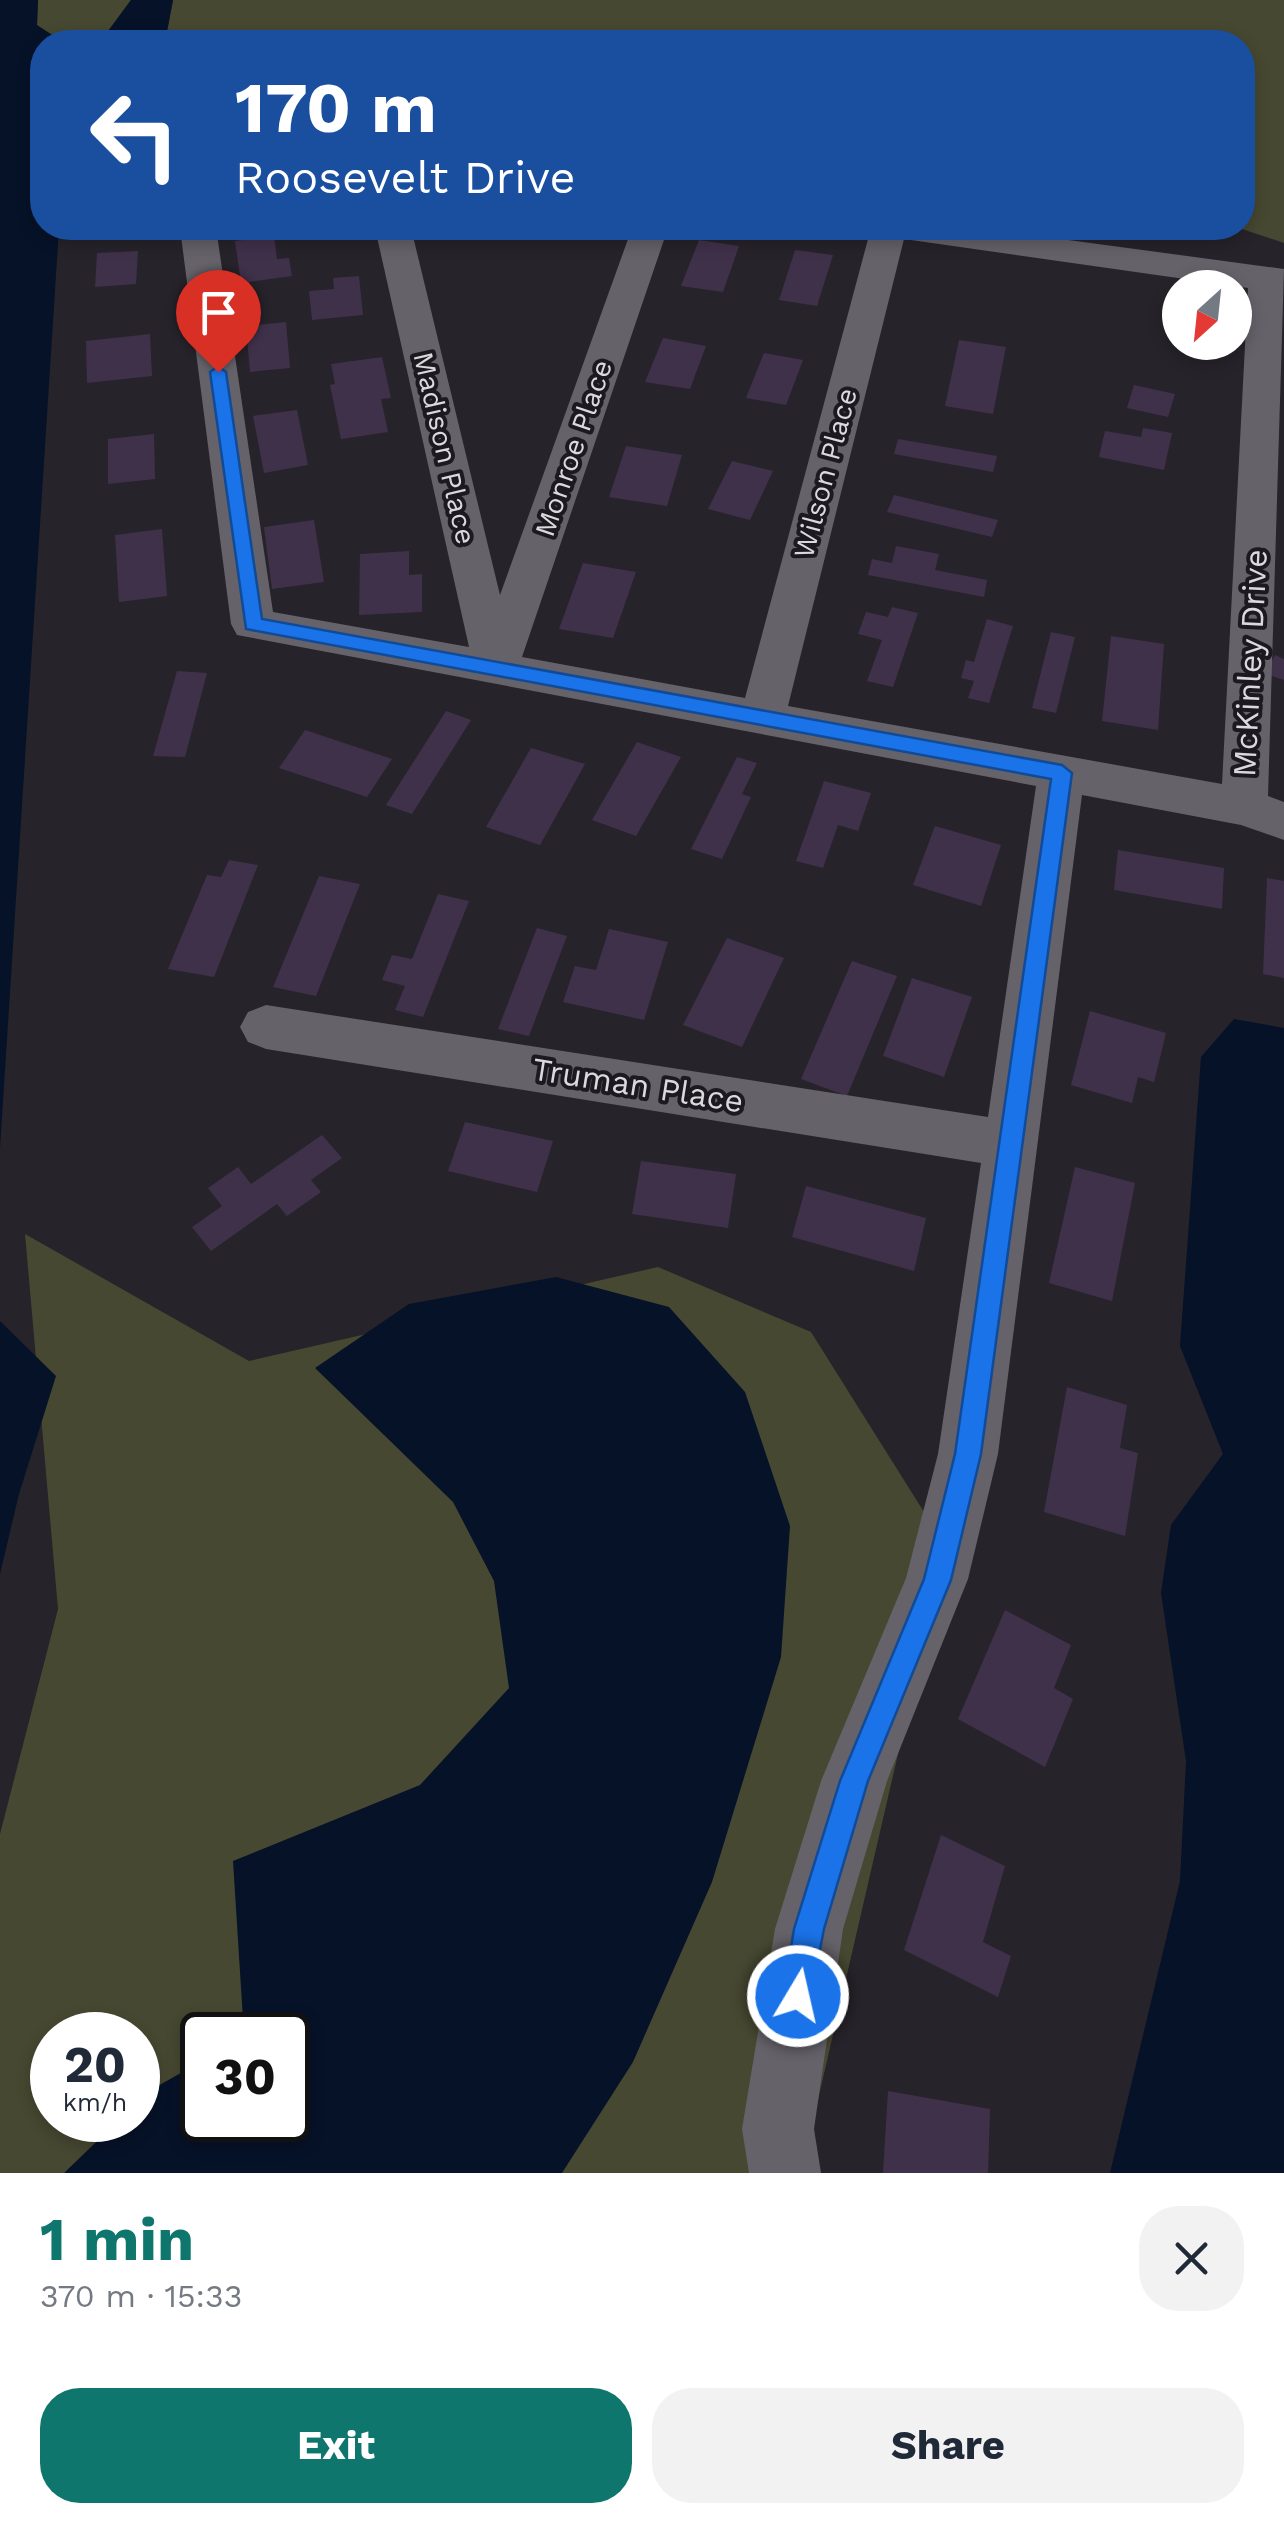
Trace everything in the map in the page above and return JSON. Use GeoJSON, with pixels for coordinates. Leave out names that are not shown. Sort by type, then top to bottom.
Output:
{"type":"FeatureCollection","features":[{"type":"Feature","properties":{"kind":"street"},"geometry":{"type":"LineString","coordinates":[[200,240],[253,624],[1264,814]]}},
{"type":"Feature","properties":{"kind":"street","name":"Madison Place"},"geometry":{"type":"LineString","coordinates":[[396,240],[496,669]]}},
{"type":"Feature","properties":{"kind":"street","name":"Monroe Place"},"geometry":{"type":"LineString","coordinates":[[496,669],[646,240]]}},
{"type":"Feature","properties":{"kind":"street","name":"Wilson Place"},"geometry":{"type":"LineString","coordinates":[[762,718],[886,240]]}},
{"type":"Feature","properties":{"kind":"street"},"geometry":{"type":"LineString","coordinates":[[988,240],[1276,280]]}},
{"type":"Feature","properties":{"kind":"street","name":"McKinley Drive"},"geometry":{"type":"LineString","coordinates":[[1264,814],[1276,280]]}},
{"type":"Feature","properties":{"kind":"street"},"geometry":{"type":"LineString","coordinates":[[786,2173],[778,2129],[809,1929],[854,1781],[937,1580],[968,1454],[1062,773]]}},
{"type":"Feature","properties":{"kind":"street","name":"Truman Place"},"geometry":{"type":"LineString","coordinates":[[266,1027],[1010,1144]]}},
{"type":"Feature","properties":{"kind":"green space"},"geometry":{"type":"Polygon","coordinates":[[[38,0],[131,0],[109,30],[43,30],[37,25],[38,0]]]}},
{"type":"Feature","properties":{"kind":"green space"},"geometry":{"type":"Polygon","coordinates":[[[173,0],[1284,0],[1284,243],[1255,233],[1255,30],[167,30],[173,0]]]}},
{"type":"Feature","properties":{"kind":"green space"},"geometry":{"type":"Polygon","coordinates":[[[25,1234],[249,1361],[658,1267],[811,1332],[946,1547],[801,2173],[0,2173],[0,1834],[58,1609],[25,1234]]]}},
{"type":"Feature","properties":{"kind":"water"},"geometry":{"type":"Polygon","coordinates":[[[0,0],[38,0],[37,25],[45,30],[30,30],[30,240],[58,240],[0,1148],[0,0]]]}},
{"type":"Feature","properties":{"kind":"water"},"geometry":{"type":"Polygon","coordinates":[[[131,0],[173,0],[167,30],[109,30],[131,0]]]}},
{"type":"Feature","properties":{"kind":"water"},"geometry":{"type":"Polygon","coordinates":[[[1234,1019],[1284,1028],[1284,2173],[1110,2173],[1180,1881],[1186,1761],[1161,1593],[1171,1525],[1223,1454],[1180,1346],[1201,1057],[1234,1019]]]}},
{"type":"Feature","properties":{"kind":"water"},"geometry":{"type":"Polygon","coordinates":[[[556,1277],[669,1307],[745,1392],[790,1526],[781,1657],[712,1882],[633,2062],[562,2173],[64,2173],[96,2142],[160,2142],[160,2085],[180,2073],[180,2142],[310,2142],[310,2012],[243,2012],[233,1861],[420,1785],[509,1688],[494,1581],[453,1502],[315,1368],[409,1304],[556,1277]]]}},
{"type":"Feature","properties":{"kind":"water"},"geometry":{"type":"Polygon","coordinates":[[[0,1321],[56,1376],[19,1494],[0,1574],[0,1321]]]}},
{"type":"Feature","properties":{"kind":"building"},"geometry":{"type":"Polygon","coordinates":[[[275,240],[277,259],[289,258],[292,276],[241,283],[235,241],[275,240]]]}},
{"type":"Feature","properties":{"kind":"building"},"geometry":{"type":"Polygon","coordinates":[[[699,240],[739,246],[723,292],[681,286],[699,240]]]}},
{"type":"Feature","properties":{"kind":"building"},"geometry":{"type":"Polygon","coordinates":[[[795,250],[833,255],[817,306],[779,300],[795,250]]]}},
{"type":"Feature","properties":{"kind":"building"},"geometry":{"type":"Polygon","coordinates":[[[138,251],[136,284],[95,287],[97,253],[138,251]]]}},
{"type":"Feature","properties":{"kind":"building"},"geometry":{"type":"Polygon","coordinates":[[[359,276],[363,315],[312,320],[309,291],[334,289],[333,278],[359,276]]]}},
{"type":"Feature","properties":{"kind":"building"},"geometry":{"type":"Polygon","coordinates":[[[286,322],[290,368],[250,372],[246,326],[286,322]]]}},
{"type":"Feature","properties":{"kind":"building"},"geometry":{"type":"Polygon","coordinates":[[[150,334],[152,376],[87,383],[86,341],[150,334]]]}},
{"type":"Feature","properties":{"kind":"building"},"geometry":{"type":"Polygon","coordinates":[[[663,338],[706,346],[690,389],[645,382],[663,338]]]}},
{"type":"Feature","properties":{"kind":"building"},"geometry":{"type":"Polygon","coordinates":[[[959,340],[1006,347],[993,414],[945,406],[959,340]]]}},
{"type":"Feature","properties":{"kind":"building"},"geometry":{"type":"Polygon","coordinates":[[[764,353],[803,360],[786,405],[746,398],[764,353]]]}},
{"type":"Feature","properties":{"kind":"building"},"geometry":{"type":"Polygon","coordinates":[[[382,357],[391,398],[381,399],[388,432],[341,439],[330,385],[335,384],[331,364],[382,357]]]}},
{"type":"Feature","properties":{"kind":"building"},"geometry":{"type":"Polygon","coordinates":[[[1134,385],[1175,394],[1168,417],[1127,408],[1134,385]]]}},
{"type":"Feature","properties":{"kind":"building"},"geometry":{"type":"Polygon","coordinates":[[[297,410],[308,465],[264,473],[253,416],[297,410]]]}},
{"type":"Feature","properties":{"kind":"building"},"geometry":{"type":"Polygon","coordinates":[[[1143,428],[1172,433],[1164,470],[1099,457],[1105,431],[1141,437],[1143,428]]]}},
{"type":"Feature","properties":{"kind":"building"},"geometry":{"type":"Polygon","coordinates":[[[154,434],[155,479],[108,484],[108,439],[154,434]]]}},
{"type":"Feature","properties":{"kind":"building"},"geometry":{"type":"Polygon","coordinates":[[[898,439],[997,456],[993,472],[894,454],[898,439]]]}},
{"type":"Feature","properties":{"kind":"building"},"geometry":{"type":"Polygon","coordinates":[[[626,446],[682,455],[667,506],[609,497],[626,446]]]}},
{"type":"Feature","properties":{"kind":"building"},"geometry":{"type":"Polygon","coordinates":[[[732,461],[773,471],[750,520],[708,509],[732,461]]]}},
{"type":"Feature","properties":{"kind":"building"},"geometry":{"type":"Polygon","coordinates":[[[894,495],[998,520],[992,537],[887,512],[894,495]]]}},
{"type":"Feature","properties":{"kind":"building"},"geometry":{"type":"Polygon","coordinates":[[[314,520],[324,582],[272,589],[264,527],[314,520]]]}},
{"type":"Feature","properties":{"kind":"building"},"geometry":{"type":"Polygon","coordinates":[[[162,529],[167,596],[119,602],[115,535],[162,529]]]}},
{"type":"Feature","properties":{"kind":"building"},"geometry":{"type":"Polygon","coordinates":[[[896,546],[939,554],[935,570],[987,580],[984,597],[868,575],[872,559],[892,563],[896,546]]]}},
{"type":"Feature","properties":{"kind":"building"},"geometry":{"type":"Polygon","coordinates":[[[409,551],[409,575],[422,574],[422,612],[359,615],[360,554],[409,551]]]}},
{"type":"Feature","properties":{"kind":"building"},"geometry":{"type":"Polygon","coordinates":[[[583,563],[636,572],[613,638],[559,629],[583,563]]]}},
{"type":"Feature","properties":{"kind":"building"},"geometry":{"type":"Polygon","coordinates":[[[892,607],[918,613],[893,687],[867,681],[882,640],[858,634],[866,612],[888,617],[892,607]]]}},
{"type":"Feature","properties":{"kind":"building"},"geometry":{"type":"Polygon","coordinates":[[[987,619],[1013,626],[989,703],[968,698],[974,681],[961,678],[966,660],[974,662],[987,619]]]}},
{"type":"Feature","properties":{"kind":"building"},"geometry":{"type":"Polygon","coordinates":[[[1051,632],[1075,637],[1056,713],[1032,708],[1051,632]]]}},
{"type":"Feature","properties":{"kind":"building"},"geometry":{"type":"Polygon","coordinates":[[[1111,636],[1164,644],[1158,730],[1102,721],[1111,636]]]}},
{"type":"Feature","properties":{"kind":"building"},"geometry":{"type":"Polygon","coordinates":[[[1275,655],[1284,659],[1284,680],[1266,674],[1275,655]]]}},
{"type":"Feature","properties":{"kind":"building"},"geometry":{"type":"Polygon","coordinates":[[[177,671],[207,673],[185,757],[153,756],[177,671]]]}},
{"type":"Feature","properties":{"kind":"building"},"geometry":{"type":"Polygon","coordinates":[[[446,711],[471,720],[412,814],[386,805],[446,711]]]}},
{"type":"Feature","properties":{"kind":"building"},"geometry":{"type":"Polygon","coordinates":[[[305,730],[392,759],[367,797],[279,768],[305,730]]]}},
{"type":"Feature","properties":{"kind":"building"},"geometry":{"type":"Polygon","coordinates":[[[637,742],[681,757],[636,836],[592,820],[637,742]]]}},
{"type":"Feature","properties":{"kind":"building"},"geometry":{"type":"Polygon","coordinates":[[[531,748],[585,764],[540,845],[486,827],[531,748]]]}},
{"type":"Feature","properties":{"kind":"building"},"geometry":{"type":"Polygon","coordinates":[[[737,757],[757,763],[742,794],[751,797],[722,859],[691,849],[737,757]]]}},
{"type":"Feature","properties":{"kind":"building"},"geometry":{"type":"Polygon","coordinates":[[[824,781],[871,793],[858,831],[838,825],[823,868],[796,861],[824,781]]]}},
{"type":"Feature","properties":{"kind":"building"},"geometry":{"type":"Polygon","coordinates":[[[935,826],[1001,845],[981,906],[913,885],[935,826]]]}},
{"type":"Feature","properties":{"kind":"building"},"geometry":{"type":"Polygon","coordinates":[[[1118,850],[1224,868],[1222,909],[1114,890],[1118,850]]]}},
{"type":"Feature","properties":{"kind":"building"},"geometry":{"type":"Polygon","coordinates":[[[229,860],[258,865],[214,977],[168,969],[207,875],[221,877],[229,860]]]}},
{"type":"Feature","properties":{"kind":"building"},"geometry":{"type":"Polygon","coordinates":[[[319,876],[360,884],[316,996],[273,987],[319,876]]]}},
{"type":"Feature","properties":{"kind":"building"},"geometry":{"type":"Polygon","coordinates":[[[1267,878],[1284,881],[1284,978],[1263,974],[1267,878]]]}},
{"type":"Feature","properties":{"kind":"building"},"geometry":{"type":"Polygon","coordinates":[[[438,894],[469,901],[423,1017],[395,1010],[405,986],[382,980],[392,955],[412,959],[438,894]]]}},
{"type":"Feature","properties":{"kind":"building"},"geometry":{"type":"Polygon","coordinates":[[[537,928],[567,936],[529,1036],[498,1029],[537,928]]]}},
{"type":"Feature","properties":{"kind":"building"},"geometry":{"type":"Polygon","coordinates":[[[609,929],[668,942],[644,1020],[563,1002],[575,966],[596,970],[609,929]]]}},
{"type":"Feature","properties":{"kind":"building"},"geometry":{"type":"Polygon","coordinates":[[[727,938],[784,958],[742,1047],[683,1025],[727,938]]]}},
{"type":"Feature","properties":{"kind":"building"},"geometry":{"type":"Polygon","coordinates":[[[852,961],[897,976],[847,1096],[801,1079],[852,961]]]}},
{"type":"Feature","properties":{"kind":"building"},"geometry":{"type":"Polygon","coordinates":[[[912,978],[972,997],[944,1077],[883,1056],[912,978]]]}},
{"type":"Feature","properties":{"kind":"building"},"geometry":{"type":"Polygon","coordinates":[[[1090,1011],[1166,1033],[1154,1082],[1138,1077],[1132,1103],[1071,1085],[1090,1011]]]}},
{"type":"Feature","properties":{"kind":"building"},"geometry":{"type":"Polygon","coordinates":[[[465,1122],[553,1141],[537,1192],[448,1171],[465,1122]]]}},
{"type":"Feature","properties":{"kind":"building"},"geometry":{"type":"Polygon","coordinates":[[[322,1135],[342,1158],[311,1180],[321,1192],[287,1216],[277,1204],[211,1251],[192,1227],[222,1206],[208,1188],[238,1167],[251,1184],[322,1135]]]}},
{"type":"Feature","properties":{"kind":"building"},"geometry":{"type":"Polygon","coordinates":[[[641,1161],[736,1174],[728,1228],[632,1214],[641,1161]]]}},
{"type":"Feature","properties":{"kind":"building"},"geometry":{"type":"Polygon","coordinates":[[[1075,1167],[1135,1183],[1112,1301],[1049,1283],[1075,1167]]]}},
{"type":"Feature","properties":{"kind":"building"},"geometry":{"type":"Polygon","coordinates":[[[806,1186],[926,1218],[914,1271],[792,1237],[806,1186]]]}},
{"type":"Feature","properties":{"kind":"building"},"geometry":{"type":"Polygon","coordinates":[[[1067,1387],[1127,1405],[1120,1448],[1138,1453],[1125,1536],[1044,1512],[1067,1387]]]}},
{"type":"Feature","properties":{"kind":"building"},"geometry":{"type":"Polygon","coordinates":[[[1005,1610],[1071,1645],[1054,1688],[1073,1699],[1045,1767],[958,1719],[1005,1610]]]}},
{"type":"Feature","properties":{"kind":"building"},"geometry":{"type":"Polygon","coordinates":[[[941,1835],[1005,1866],[983,1942],[1011,1956],[998,1997],[904,1950],[941,1835]]]}},
{"type":"Feature","properties":{"kind":"building"},"geometry":{"type":"Polygon","coordinates":[[[888,2091],[990,2109],[988,2173],[883,2173],[888,2091]]]}},
{"type":"Feature","properties":{"kind":"route"},"geometry":{"type":"LineString","coordinates":[[218,372],[253,624],[1062,773],[968,1454],[937,1580],[854,1781],[809,1929],[798,1996]]}}]}
